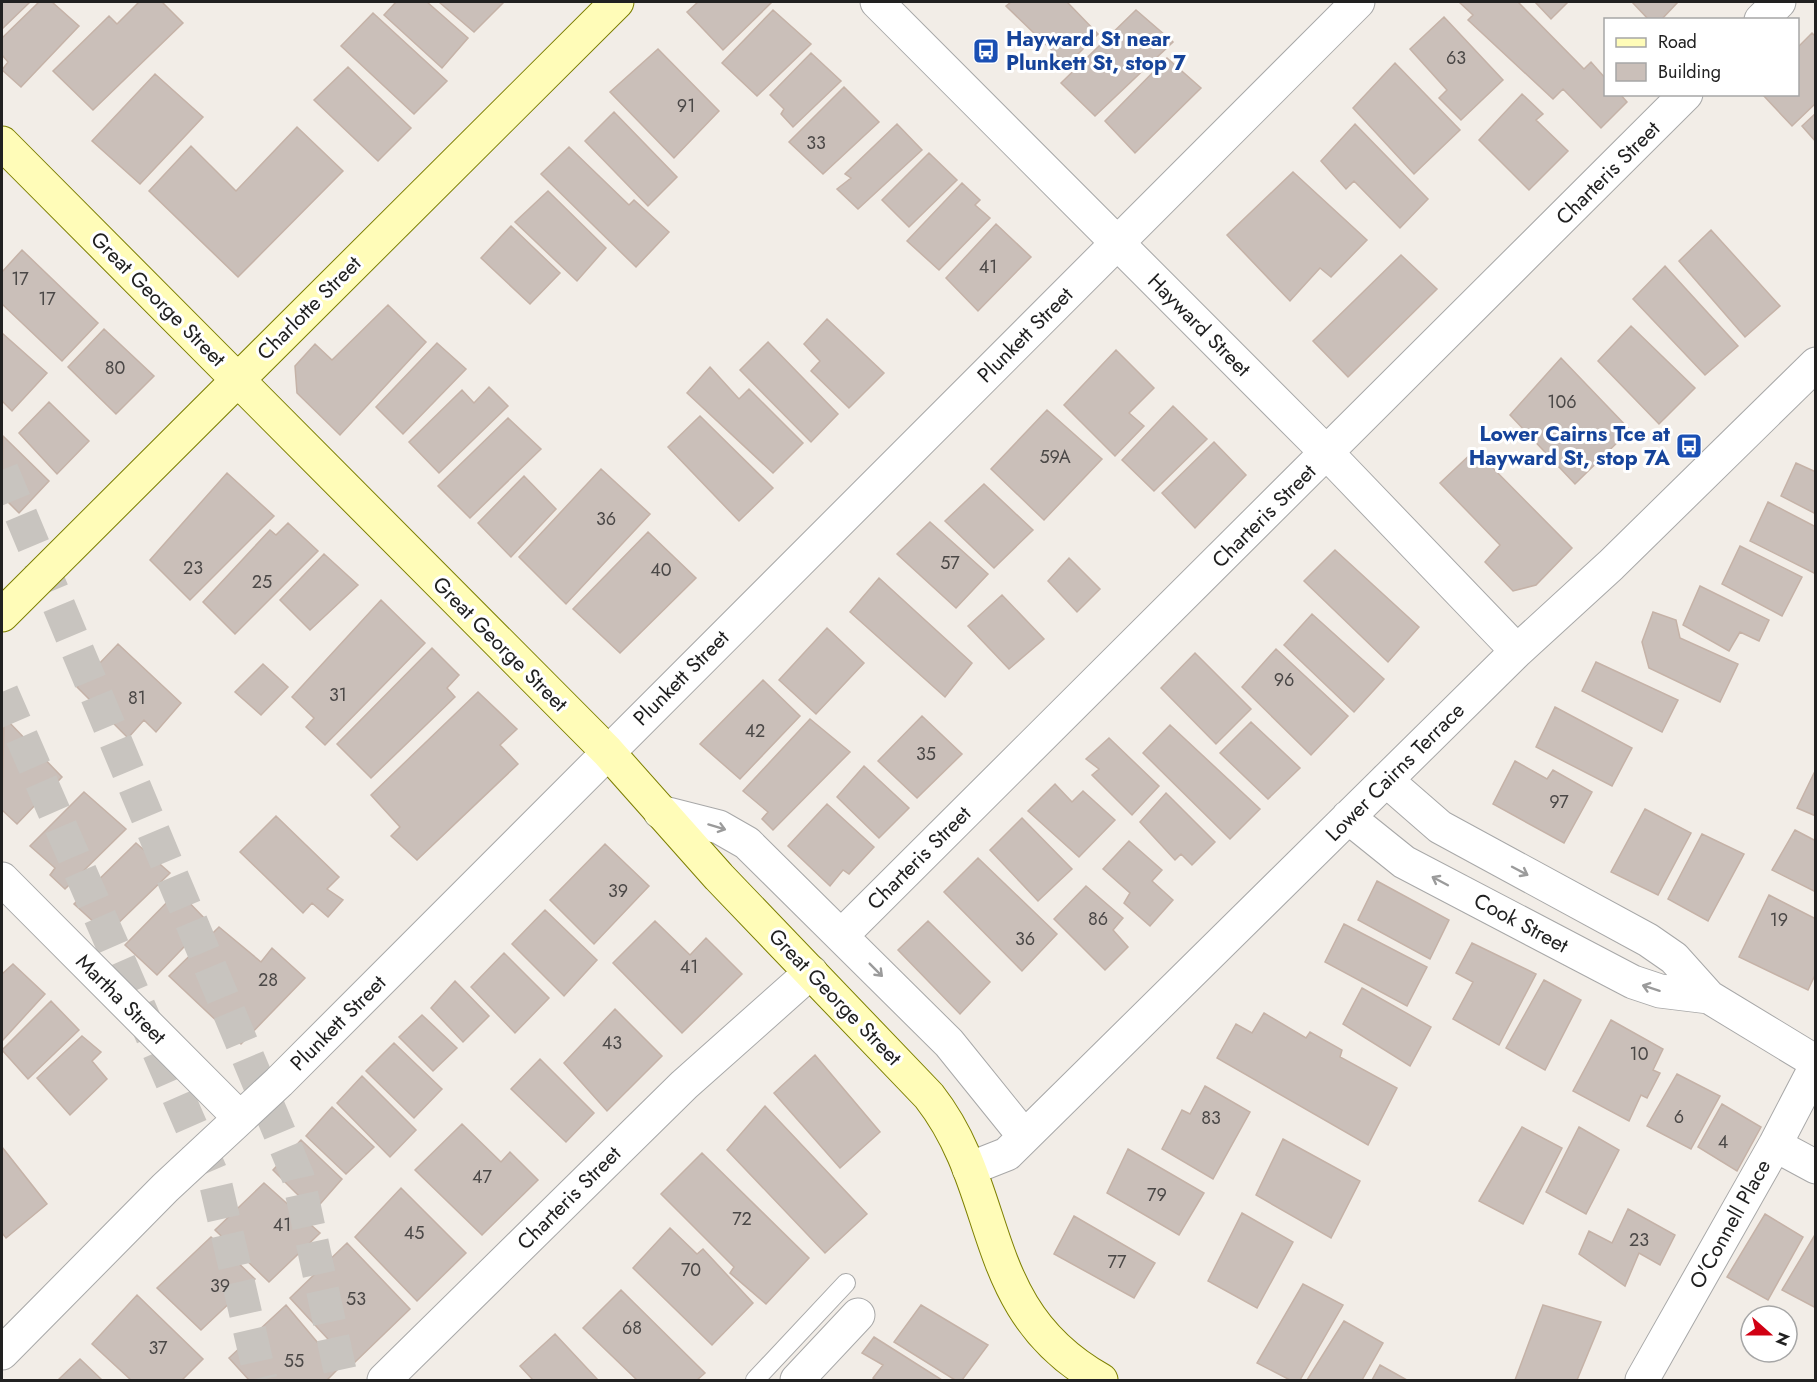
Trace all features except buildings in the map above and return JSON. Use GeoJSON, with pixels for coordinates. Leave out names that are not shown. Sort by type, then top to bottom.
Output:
{"type":"FeatureCollection","features":[{"type":"Feature","properties":{"kind":"street","name":"Charlotte Street"},"geometry":{"type":"LineString","coordinates":[[2,615],[617,2]]}},
{"type":"Feature","properties":{"kind":"street","name":"Hayward Street"},"geometry":{"type":"LineString","coordinates":[[877,2],[1327,453],[1517,651]]}},
{"type":"Feature","properties":{"kind":"street","name":"Plunkett Street"},"geometry":{"type":"LineString","coordinates":[[2,1353],[165,1188],[279,1082],[1358,2]]}},
{"type":"Feature","properties":{"kind":"street"},"geometry":{"type":"LineString","coordinates":[[1763,18],[1779,2]]}},
{"type":"Feature","properties":{"kind":"street","name":"Charteris Street"},"geometry":{"type":"LineString","coordinates":[[841,936],[1684,96]]}},
{"type":"Feature","properties":{"kind":"street","name":"Great George Street"},"geometry":{"type":"LineString","coordinates":[[2,143],[607,752],[660,812],[929,1096],[954,1131],[1000,1263],[1027,1316],[1057,1349],[1101,1380]]}},
{"type":"Feature","properties":{"kind":"street","name":"Lower Cairns Terrace"},"geometry":{"type":"LineString","coordinates":[[969,1170],[1007,1154],[1517,651],[1611,565],[1815,364]]}},
{"type":"Feature","properties":{"kind":"street","name":"Cook Street"},"geometry":{"type":"LineString","coordinates":[[1386,780],[1440,827],[1648,940],[1674,958],[1709,997],[1815,1064]]}},
{"type":"Feature","properties":{"kind":"street"},"geometry":{"type":"LineString","coordinates":[[660,812],[733,832],[747,843],[949,1043],[1024,1136]]}},
{"type":"Feature","properties":{"kind":"street","name":"Cook Street"},"geometry":{"type":"LineString","coordinates":[[1348,817],[1404,862],[1633,982],[1660,991],[1709,997]]}},
{"type":"Feature","properties":{"kind":"street","name":"Martha Street"},"geometry":{"type":"LineString","coordinates":[[2,879],[240,1118]]}},
{"type":"Feature","properties":{"kind":"street","name":"Charteris Street"},"geometry":{"type":"LineString","coordinates":[[384,1380],[684,1085],[811,972]]}},
{"type":"Feature","properties":{"kind":"street","name":"O'Connell Place"},"geometry":{"type":"LineString","coordinates":[[1642,1380],[1775,1145],[1815,1064]]}},
{"type":"Feature","properties":{"kind":"street"},"geometry":{"type":"LineString","coordinates":[[1775,1145],[1815,1167]]}},
{"type":"Feature","properties":{"kind":"street"},"geometry":{"type":"LineString","coordinates":[[796,1380],[858,1315]]}},
{"type":"Feature","properties":{"kind":"lane"},"geometry":{"type":"LineString","coordinates":[[755,1380],[846,1283]]}},
{"type":"Feature","properties":{"kind":"tunnel"},"geometry":{"type":"LineString","coordinates":[[2,470],[298,1177],[342,1380]]}},
{"type":"Feature","properties":{"kind":"tunnel"},"geometry":{"type":"LineString","coordinates":[[2,692],[215,1181],[261,1380]]}},
{"type":"Feature","properties":{"kind":"place","name":"Hayward St near Plunkett St, stop 7"},"geometry":{"type":"Point","coordinates":[986,51]}},
{"type":"Feature","properties":{"kind":"place","name":"Lower Cairns Tce at Hayward St, stop 7A"},"geometry":{"type":"Point","coordinates":[1689,446]}}]}
